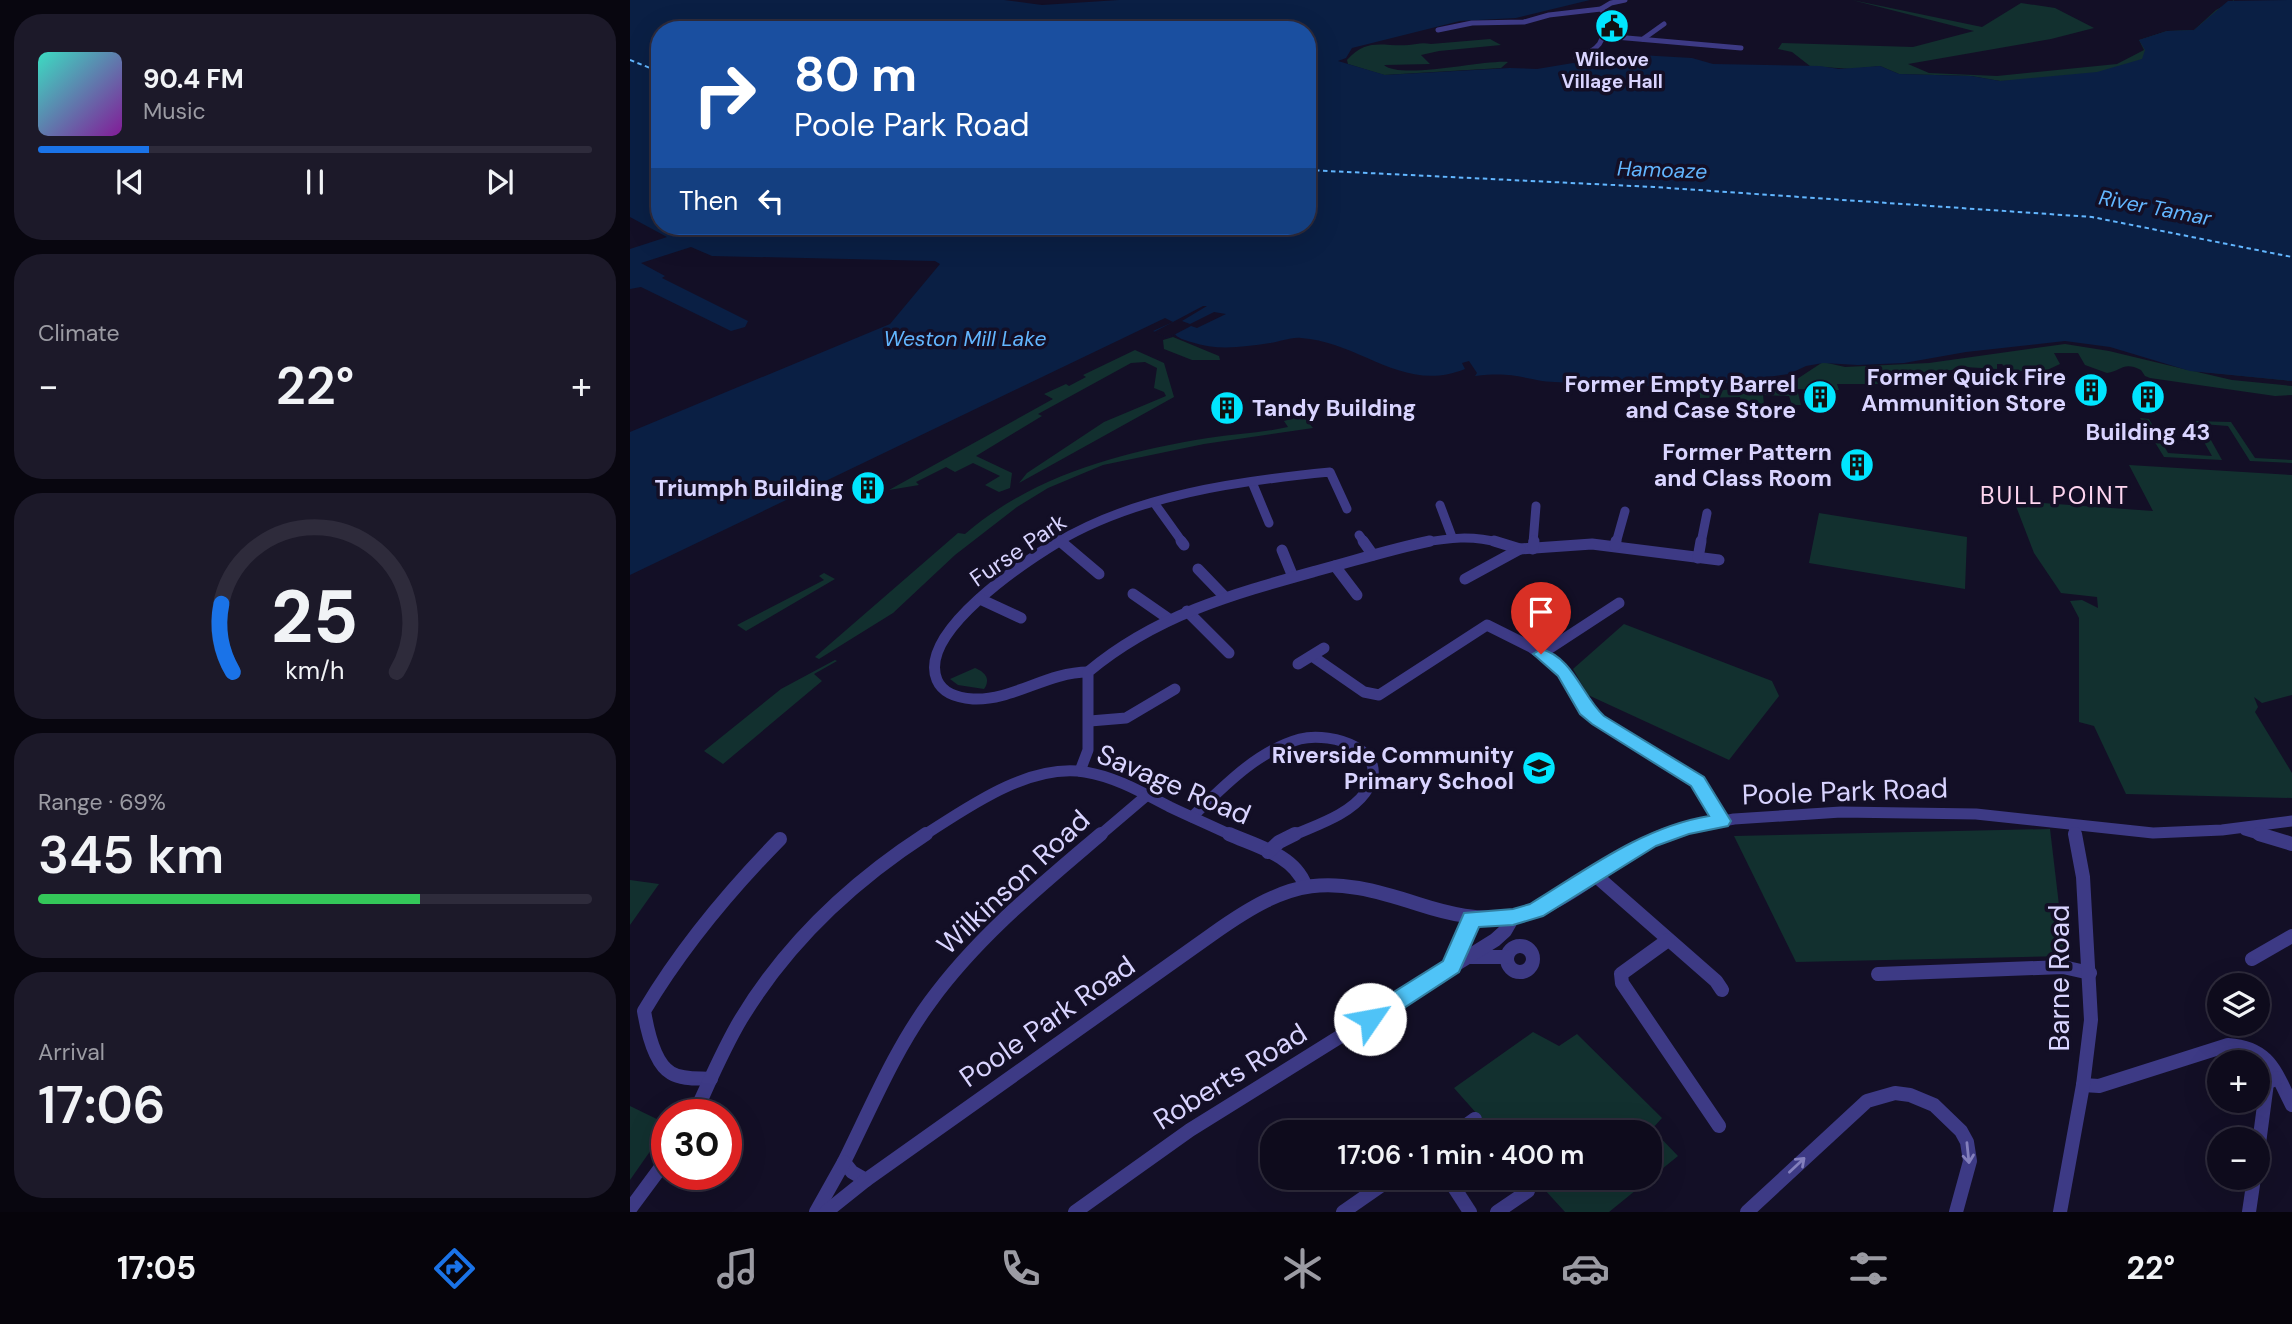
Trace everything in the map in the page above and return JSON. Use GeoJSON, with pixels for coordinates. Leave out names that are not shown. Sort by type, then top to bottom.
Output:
{"type":"FeatureCollection","features":[{"type":"Feature","properties":{"kind":"street"},"geometry":{"type":"LineString","coordinates":[[1438,30],[1472,23],[1524,22],[1549,15],[1601,9],[1625,0]]}},
{"type":"Feature","properties":{"kind":"street"},"geometry":{"type":"LineString","coordinates":[[1576,58],[1595,51],[1604,36],[1607,17],[1601,9]]}},
{"type":"Feature","properties":{"kind":"street"},"geometry":{"type":"LineString","coordinates":[[1643,39],[1664,24]]}},
{"type":"Feature","properties":{"kind":"street"},"geometry":{"type":"LineString","coordinates":[[1604,36],[1662,43],[1711,43],[1741,48]]}},
{"type":"Feature","properties":{"kind":"street","name":"Furse Park"},"geometry":{"type":"LineString","coordinates":[[1088,672],[1075,670],[1051,675],[995,696],[958,697],[936,682],[933,674],[945,636],[957,618],[1060,541],[1082,529],[1155,504],[1252,482],[1330,472],[1347,509]]}},
{"type":"Feature","properties":{"kind":"street"},"geometry":{"type":"LineString","coordinates":[[1252,482],[1269,523]]}},
{"type":"Feature","properties":{"kind":"street"},"geometry":{"type":"LineString","coordinates":[[1155,504],[1184,545]]}},
{"type":"Feature","properties":{"kind":"street"},"geometry":{"type":"LineString","coordinates":[[1440,505],[1452,537]]}},
{"type":"Feature","properties":{"kind":"street"},"geometry":{"type":"LineString","coordinates":[[1536,506],[1538,548]]}},
{"type":"Feature","properties":{"kind":"street"},"geometry":{"type":"LineString","coordinates":[[1615,546],[1625,511]]}},
{"type":"Feature","properties":{"kind":"street"},"geometry":{"type":"LineString","coordinates":[[1698,558],[1707,513]]}},
{"type":"Feature","properties":{"kind":"street"},"geometry":{"type":"LineString","coordinates":[[1359,535],[1373,555]]}},
{"type":"Feature","properties":{"kind":"street"},"geometry":{"type":"LineString","coordinates":[[1080,771],[1088,750],[1088,672],[1107,656],[1169,620],[1224,596],[1373,555],[1452,537],[1480,537],[1520,549],[1576,544],[1615,546],[1719,560]]}},
{"type":"Feature","properties":{"kind":"street"},"geometry":{"type":"LineString","coordinates":[[1060,541],[1098,574]]}},
{"type":"Feature","properties":{"kind":"street"},"geometry":{"type":"LineString","coordinates":[[1465,579],[1520,549]]}},
{"type":"Feature","properties":{"kind":"street"},"geometry":{"type":"LineString","coordinates":[[1282,550],[1293,577]]}},
{"type":"Feature","properties":{"kind":"street"},"geometry":{"type":"LineString","coordinates":[[1335,566],[1357,595]]}},
{"type":"Feature","properties":{"kind":"street"},"geometry":{"type":"LineString","coordinates":[[1198,569],[1224,596]]}},
{"type":"Feature","properties":{"kind":"street"},"geometry":{"type":"LineString","coordinates":[[1133,594],[1169,620]]}},
{"type":"Feature","properties":{"kind":"street"},"geometry":{"type":"LineString","coordinates":[[980,599],[1021,618]]}},
{"type":"Feature","properties":{"kind":"street"},"geometry":{"type":"LineString","coordinates":[[1541,654],[1619,603]]}},
{"type":"Feature","properties":{"kind":"street"},"geometry":{"type":"LineString","coordinates":[[1594,606],[1605,612]]}},
{"type":"Feature","properties":{"kind":"street"},"geometry":{"type":"LineString","coordinates":[[1187,611],[1229,653]]}},
{"type":"Feature","properties":{"kind":"street"},"geometry":{"type":"LineString","coordinates":[[1312,656],[1373,695],[1387,691],[1487,625],[1541,654],[1564,673],[1586,710],[1598,720],[1697,781],[1721,821]]}},
{"type":"Feature","properties":{"kind":"street"},"geometry":{"type":"LineString","coordinates":[[1298,664],[1324,648]]}},
{"type":"Feature","properties":{"kind":"street"},"geometry":{"type":"LineString","coordinates":[[1090,721],[1126,718],[1175,689]]}},
{"type":"Feature","properties":{"kind":"street"},"geometry":{"type":"LineString","coordinates":[[1192,817],[1230,783],[1283,745],[1311,736],[1324,735],[1340,737],[1354,743],[1373,763],[1375,775],[1370,788],[1360,801],[1351,808],[1279,842],[1268,852]]}},
{"type":"Feature","properties":{"kind":"street","name":"Savage Road"},"geometry":{"type":"LineString","coordinates":[[702,1099],[741,1018],[782,962],[818,922],[894,855],[940,824],[1007,789],[1055,773],[1080,771],[1100,776],[1268,852],[1300,871],[1306,885]]}},
{"type":"Feature","properties":{"kind":"street","name":"Wilkinson Road"},"geometry":{"type":"LineString","coordinates":[[816,1212],[906,1037],[951,975],[974,948],[1005,919],[1146,796]]}},
{"type":"Feature","properties":{"kind":"street","name":"Poole Park Road"},"geometry":{"type":"LineString","coordinates":[[1472,919],[1513,917],[1536,910],[1649,841],[1687,827],[1721,821],[1816,813],[1919,812],[1996,815],[2153,833],[2242,830]]}},
{"type":"Feature","properties":{"kind":"street"},"geometry":{"type":"LineString","coordinates":[[2242,830],[2292,821]]}},
{"type":"Feature","properties":{"kind":"street","name":"Barne Road"},"geometry":{"type":"LineString","coordinates":[[2060,1212],[2083,1085],[2091,1020],[2083,877],[2074,826]]}},
{"type":"Feature","properties":{"kind":"street"},"geometry":{"type":"LineString","coordinates":[[2242,830],[2292,844]]}},
{"type":"Feature","properties":{"kind":"street"},"geometry":{"type":"LineString","coordinates":[[711,1079],[676,1075],[667,1071],[645,1023],[644,1012],[665,978],[744,874],[780,839]]}},
{"type":"Feature","properties":{"kind":"street"},"geometry":{"type":"LineString","coordinates":[[1594,874],[1716,981],[1722,990]]}},
{"type":"Feature","properties":{"kind":"street"},"geometry":{"type":"LineString","coordinates":[[1306,885],[1321,883],[1367,889],[1472,919],[1451,966]]}},
{"type":"Feature","properties":{"kind":"street","name":"Poole Park Road"},"geometry":{"type":"LineString","coordinates":[[826,1212],[866,1180],[1269,897],[1306,885]]}},
{"type":"Feature","properties":{"kind":"street","name":"Roberts Road"},"geometry":{"type":"LineString","coordinates":[[1074,1212],[1190,1130],[1451,966],[1470,957],[1505,931],[1513,917]]}},
{"type":"Feature","properties":{"kind":"street"},"geometry":{"type":"LineString","coordinates":[[2252,959],[2292,936]]}},
{"type":"Feature","properties":{"kind":"street"},"geometry":{"type":"LineString","coordinates":[[1668,940],[1628,967],[1621,974],[1622,983],[1718,1126]]}},
{"type":"Feature","properties":{"kind":"street","name":"Roberts Road"},"geometry":{"type":"LineString","coordinates":[[1470,957],[1505,957]]}},
{"type":"Feature","properties":{"kind":"street"},"geometry":{"type":"LineString","coordinates":[[1878,974],[2063,967],[2090,973]]}},
{"type":"Feature","properties":{"kind":"street"},"geometry":{"type":"LineString","coordinates":[[2083,1085],[2099,1086],[2228,1045],[2244,1044],[2271,1061],[2292,1105]]}},
{"type":"Feature","properties":{"kind":"street"},"geometry":{"type":"LineString","coordinates":[[2261,1127],[2267,1083],[2277,1078]]}},
{"type":"Feature","properties":{"kind":"street"},"geometry":{"type":"LineString","coordinates":[[1747,1212],[1867,1101],[1886,1094],[1900,1093],[1917,1098],[1947,1115],[1959,1126],[1967,1142],[1969,1171],[1956,1212]]}},
{"type":"Feature","properties":{"kind":"street"},"geometry":{"type":"LineString","coordinates":[[844,1162],[852,1172],[866,1180]]}},
{"type":"Feature","properties":{"kind":"street"},"geometry":{"type":"LineString","coordinates":[[630,1209],[651,1181]]}},
{"type":"Feature","properties":{"kind":"street"},"geometry":{"type":"LineString","coordinates":[[1343,1212],[1375,1190]]}},
{"type":"Feature","properties":{"kind":"street"},"geometry":{"type":"LineString","coordinates":[[1456,1190],[1470,1212]]}},
{"type":"Feature","properties":{"kind":"street"},"geometry":{"type":"LineString","coordinates":[[2249,1212],[2252,1190]]}},
{"type":"Feature","properties":{"kind":"street"},"geometry":{"type":"LineString","coordinates":[[1497,1212],[1528,1191]]}},
{"type":"Feature","properties":{"kind":"green space"},"geometry":{"type":"Polygon","coordinates":[[[1852,0],[1982,27],[2021,3],[2055,8],[2094,28],[2051,39],[1908,64],[1929,73],[1997,76],[2117,64],[2144,50],[2139,40],[2167,31],[2194,30],[2216,10],[2234,0],[2224,74],[2000,81],[1971,76],[1899,74],[1880,66],[1851,69],[1810,66],[1792,52],[1778,49],[1782,43],[1913,47],[1974,31],[1852,0]]]}},
{"type":"Feature","properties":{"kind":"green space"},"geometry":{"type":"Polygon","coordinates":[[[1490,39],[1501,45],[1421,55],[1430,64],[1384,65],[1407,71],[1508,62],[1501,68],[1384,75],[1348,64],[1347,60],[1369,46],[1490,39]]]}},
{"type":"Feature","properties":{"kind":"green space"},"geometry":{"type":"Polygon","coordinates":[[[2055,312],[2292,381],[2193,371],[2232,380],[2292,386],[2292,395],[2275,396],[2150,378],[2141,370],[2130,366],[2107,373],[2085,365],[2078,353],[2054,353],[2060,364],[2045,371],[2009,371],[2002,364],[1997,364],[1997,369],[1965,367],[1888,384],[1837,384],[1839,390],[1797,389],[1801,405],[1792,405],[1789,396],[1763,395],[1764,405],[1742,404],[1740,397],[1700,398],[1700,394],[1692,391],[1705,388],[1709,392],[1794,381],[1823,362],[1845,367],[1929,363],[2065,344],[2109,351],[2188,370],[2055,312]]]}},
{"type":"Feature","properties":{"kind":"green space"},"geometry":{"type":"Polygon","coordinates":[[[1173,337],[1219,356],[1220,360],[1192,360],[1164,349],[1163,340],[1173,337]]]}},
{"type":"Feature","properties":{"kind":"green space"},"geometry":{"type":"Polygon","coordinates":[[[1135,350],[1164,363],[1174,397],[1019,483],[1027,473],[1104,422],[1166,396],[1164,392],[1154,388],[1157,368],[1145,362],[1131,363],[1038,414],[1042,416],[976,456],[1012,473],[1010,488],[999,492],[985,485],[1000,476],[973,463],[955,472],[946,467],[916,482],[919,485],[889,490],[1053,399],[1044,394],[1066,384],[1069,386],[1086,377],[1083,375],[1135,350]]]}},
{"type":"Feature","properties":{"kind":"green space"},"geometry":{"type":"Polygon","coordinates":[[[1299,412],[1313,428],[1204,444],[1103,465],[1048,488],[1017,507],[955,555],[893,613],[819,659],[815,657],[958,533],[965,534],[1019,496],[1048,482],[1111,459],[1208,438],[1288,427],[1284,421],[1301,416],[1299,412]]]}},
{"type":"Feature","properties":{"kind":"green space"},"geometry":{"type":"Polygon","coordinates":[[[2140,418],[2149,419],[2168,453],[2212,456],[2192,421],[2231,422],[2255,458],[2292,460],[2292,463],[2250,461],[2228,426],[2202,424],[2222,460],[2164,457],[2140,418]]]}},
{"type":"Feature","properties":{"kind":"green space"},"geometry":{"type":"Polygon","coordinates":[[[2129,465],[2292,475],[2292,695],[2262,703],[2254,697],[2258,707],[2255,712],[2292,773],[2292,798],[2126,794],[2094,726],[2079,722],[2079,618],[2070,601],[2082,600],[2098,608],[2097,597],[2061,593],[2034,553],[2014,501],[2153,511],[2129,465]]]}},
{"type":"Feature","properties":{"kind":"green space"},"geometry":{"type":"Polygon","coordinates":[[[1819,513],[1967,537],[1965,589],[1809,563],[1819,513]]]}},
{"type":"Feature","properties":{"kind":"green space"},"geometry":{"type":"Polygon","coordinates":[[[824,573],[835,579],[746,631],[737,625],[824,580],[819,576],[824,573]]]}},
{"type":"Feature","properties":{"kind":"green space"},"geometry":{"type":"Polygon","coordinates":[[[1624,624],[1772,681],[1779,696],[1729,760],[1588,695],[1573,669],[1624,624]]]}},
{"type":"Feature","properties":{"kind":"green space"},"geometry":{"type":"Polygon","coordinates":[[[837,661],[814,674],[822,681],[723,764],[704,751],[781,689],[837,661]]]}},
{"type":"Feature","properties":{"kind":"green space"},"geometry":{"type":"Polygon","coordinates":[[[975,668],[986,676],[984,689],[958,685],[950,679],[975,668]]]}},
{"type":"Feature","properties":{"kind":"green space"},"geometry":{"type":"Polygon","coordinates":[[[2050,829],[2065,956],[1796,962],[1734,836],[2050,829]]]}},
{"type":"Feature","properties":{"kind":"green space"},"geometry":{"type":"Polygon","coordinates":[[[630,880],[659,884],[630,925],[630,880]]]}},
{"type":"Feature","properties":{"kind":"green space"},"geometry":{"type":"Polygon","coordinates":[[[1533,1032],[1559,1046],[1577,1034],[1662,1118],[1482,1120],[1454,1088],[1533,1032]]]}},
{"type":"Feature","properties":{"kind":"green space"},"geometry":{"type":"Polygon","coordinates":[[[630,1106],[651,1116],[651,1150],[630,1180],[630,1106]]]}},
{"type":"Feature","properties":{"kind":"green space"},"geometry":{"type":"Polygon","coordinates":[[[1662,1139],[1678,1156],[1662,1169],[1662,1139]]]}},
{"type":"Feature","properties":{"kind":"green space"},"geometry":{"type":"Polygon","coordinates":[[[1545,1190],[1636,1190],[1609,1212],[1565,1212],[1545,1190]]]}},
{"type":"Feature","properties":{"kind":"water"},"geometry":{"type":"Polygon","coordinates":[[[630,0],[1004,0],[1042,5],[1119,0],[1590,0],[1516,18],[1460,21],[1352,48],[1346,58],[1338,61],[1385,75],[1537,69],[1573,63],[1583,64],[1586,68],[1591,67],[1579,58],[1622,54],[1692,58],[1713,64],[1820,66],[1839,69],[1880,66],[1899,74],[1971,76],[2000,81],[2097,72],[2142,59],[2145,50],[2139,40],[2167,31],[2194,30],[2228,1],[2292,0],[2292,381],[2190,371],[2110,347],[2065,341],[1966,352],[1904,363],[1823,363],[1806,366],[1789,374],[1690,388],[1612,384],[1574,387],[1508,375],[1475,376],[1477,373],[1469,361],[1462,363],[1465,369],[1443,375],[1422,375],[1402,371],[1343,348],[1301,338],[1240,347],[1211,347],[1175,334],[1168,338],[1153,331],[1173,322],[1165,318],[630,575],[630,432],[890,324],[940,264],[935,261],[712,256],[691,247],[641,263],[665,276],[662,278],[748,321],[745,327],[731,331],[641,287],[630,289],[630,249],[667,237],[663,235],[1316,235],[1316,21],[651,21],[651,228],[630,217],[630,0]]]}},
{"type":"Feature","properties":{"kind":"pier"},"geometry":{"type":"Polygon","coordinates":[[[1207,306],[1182,321],[1190,324],[1214,312],[1226,314],[1197,328],[1191,326],[1168,338],[1154,332],[1207,306]]]}},
{"type":"Feature","properties":{"kind":"ferry route"},"geometry":{"type":"LineString","coordinates":[[630,60],[651,68]]}},
{"type":"Feature","properties":{"kind":"ferry route"},"geometry":{"type":"LineString","coordinates":[[1316,170],[1654,187],[2092,217],[2292,257]]}},
{"type":"Feature","properties":{"kind":"place","name":"Wilcove Village Hall"},"geometry":{"type":"Point","coordinates":[1612,26]}},
{"type":"Feature","properties":{"kind":"place","name":"Former Quick Fire Ammunition Store"},"geometry":{"type":"Point","coordinates":[2091,390]}},
{"type":"Feature","properties":{"kind":"place","name":"Former Empty Barrel and Case Store"},"geometry":{"type":"Point","coordinates":[1820,397]}},
{"type":"Feature","properties":{"kind":"place","name":"Building 43"},"geometry":{"type":"Point","coordinates":[2148,397]}},
{"type":"Feature","properties":{"kind":"place","name":"Tandy Building"},"geometry":{"type":"Point","coordinates":[1227,408]}},
{"type":"Feature","properties":{"kind":"place","name":"Former Pattern and Class Room"},"geometry":{"type":"Point","coordinates":[1857,465]}},
{"type":"Feature","properties":{"kind":"place","name":"Triumph Building"},"geometry":{"type":"Point","coordinates":[868,488]}},
{"type":"Feature","properties":{"kind":"place","name":"Riverside Community Primary School"},"geometry":{"type":"Point","coordinates":[1539,768]}},
{"type":"Feature","properties":{"kind":"district","name":"BULL POINT"},"geometry":{"type":"Point","coordinates":[2055,496]}},
{"type":"Feature","properties":{"kind":"route"},"geometry":{"type":"LineString","coordinates":[[1370,1019],[1451,966],[1472,919],[1513,917],[1536,910],[1649,841],[1687,827],[1721,821],[1697,781],[1598,720],[1586,710],[1564,673],[1552,660],[1541,654]]}},
{"type":"Feature","properties":{"kind":"water label","name":"Hamoaze"},"geometry":{"type":"Point","coordinates":[1662,170]}},
{"type":"Feature","properties":{"kind":"water label","name":"River Tamar"},"geometry":{"type":"Point","coordinates":[2155,208]}},
{"type":"Feature","properties":{"kind":"water label","name":"Weston Mill Lake"},"geometry":{"type":"Point","coordinates":[965,339]}}]}
